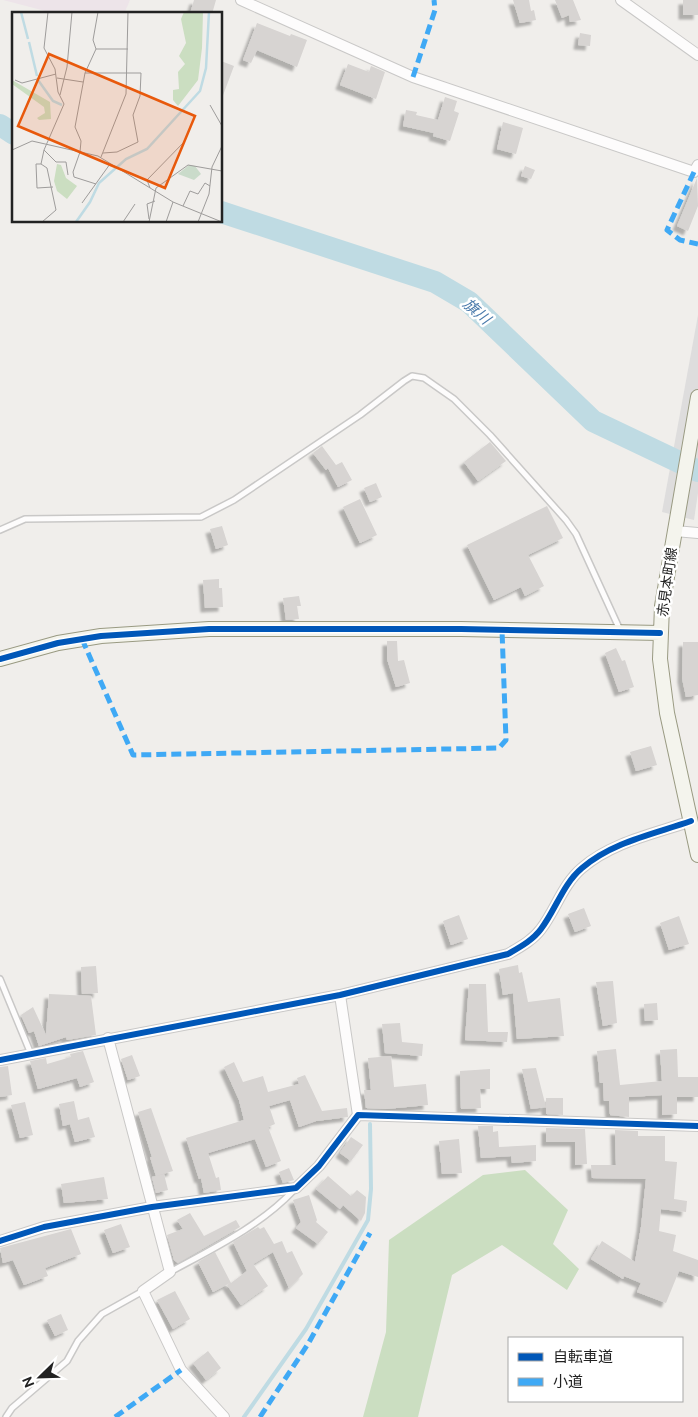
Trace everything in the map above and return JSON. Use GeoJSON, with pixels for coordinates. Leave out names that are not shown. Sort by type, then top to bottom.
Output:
{"type":"FeatureCollection","features":[{"type":"Feature","properties":{"kind":"street"},"geometry":{"type":"LineString","coordinates":[[241,0],[413,77],[694,172],[698,165]]}},
{"type":"Feature","properties":{"kind":"street"},"geometry":{"type":"LineString","coordinates":[[621,0],[698,55]]}},
{"type":"Feature","properties":{"kind":"street","name":"赤見本町線"},"geometry":{"type":"LineString","coordinates":[[698,397],[662,606],[660,633],[660,659],[667,713],[694,822],[698,855]]}},
{"type":"Feature","properties":{"kind":"street"},"geometry":{"type":"LineString","coordinates":[[675,531],[698,533]]}},
{"type":"Feature","properties":{"kind":"street"},"geometry":{"type":"LineString","coordinates":[[0,659],[58,643],[101,636],[150,632],[442,629],[660,633]]}},
{"type":"Feature","properties":{"kind":"street"},"geometry":{"type":"LineString","coordinates":[[0,1060],[340,995],[508,954],[526,944],[541,929],[575,875],[600,854],[694,822]]}},
{"type":"Feature","properties":{"kind":"street"},"geometry":{"type":"LineString","coordinates":[[0,1241],[44,1228],[152,1207],[296,1188],[319,1166],[358,1115],[340,995]]}},
{"type":"Feature","properties":{"kind":"street"},"geometry":{"type":"LineString","coordinates":[[108,1038],[170,1272],[142,1291],[181,1370],[224,1417]]}},
{"type":"Feature","properties":{"kind":"street"},"geometry":{"type":"LineString","coordinates":[[358,1115],[698,1126]]}},
{"type":"Feature","properties":{"kind":"lane"},"geometry":{"type":"LineString","coordinates":[[0,530],[25,519],[201,517],[242,495],[360,415],[404,380],[412,376],[424,378],[454,399],[484,429],[566,520],[580,542],[621,631]]}},
{"type":"Feature","properties":{"kind":"lane"},"geometry":{"type":"LineString","coordinates":[[0,979],[31,1054]]}},
{"type":"Feature","properties":{"kind":"lane"},"geometry":{"type":"LineString","coordinates":[[170,1272],[228,1240],[274,1211],[296,1188]]}},
{"type":"Feature","properties":{"kind":"lane"},"geometry":{"type":"LineString","coordinates":[[6,1417],[12,1408],[67,1361],[78,1341],[102,1314],[142,1291]]}},
{"type":"Feature","properties":{"kind":"shaded area"},"geometry":{"type":"Polygon","coordinates":[[[3,0],[130,0],[125,12],[49,12],[3,0]]]}},
{"type":"Feature","properties":{"kind":"green space"},"geometry":{"type":"Polygon","coordinates":[[[525,1170],[568,1210],[553,1244],[579,1269],[567,1290],[502,1245],[452,1275],[418,1417],[363,1417],[386,1332],[389,1240],[483,1175],[525,1170]]]}},
{"type":"Feature","properties":{"kind":"pier"},"geometry":{"type":"Polygon","coordinates":[[[698,315],[698,493],[694,520],[662,512],[698,315]]]}},
{"type":"Feature","properties":{"kind":"building"},"geometry":{"type":"Polygon","coordinates":[[[194,0],[216,0],[213,12],[191,12],[194,0]]]}},
{"type":"Feature","properties":{"kind":"building"},"geometry":{"type":"Polygon","coordinates":[[[513,0],[529,0],[531,11],[534,10],[536,20],[520,23],[513,0]]]}},
{"type":"Feature","properties":{"kind":"building"},"geometry":{"type":"Polygon","coordinates":[[[555,0],[573,0],[581,20],[570,22],[569,15],[562,18],[555,0]]]}},
{"type":"Feature","properties":{"kind":"building"},"geometry":{"type":"Polygon","coordinates":[[[683,0],[698,0],[698,15],[683,15],[683,0]]]}},
{"type":"Feature","properties":{"kind":"building"},"geometry":{"type":"Polygon","coordinates":[[[257,23],[290,36],[291,34],[307,40],[297,67],[257,50],[251,63],[243,60],[257,23]]]}},
{"type":"Feature","properties":{"kind":"building"},"geometry":{"type":"Polygon","coordinates":[[[580,33],[591,35],[590,46],[578,45],[580,33]]]}},
{"type":"Feature","properties":{"kind":"building"},"geometry":{"type":"Polygon","coordinates":[[[222,61],[234,66],[222,98],[222,61]]]}},
{"type":"Feature","properties":{"kind":"building"},"geometry":{"type":"Polygon","coordinates":[[[348,64],[369,72],[371,66],[385,72],[376,99],[340,85],[348,64]]]}},
{"type":"Feature","properties":{"kind":"building"},"geometry":{"type":"Polygon","coordinates":[[[445,97],[457,101],[454,111],[459,113],[450,141],[433,136],[434,133],[403,126],[406,110],[417,112],[416,115],[438,120],[445,97]]]}},
{"type":"Feature","properties":{"kind":"building"},"geometry":{"type":"Polygon","coordinates":[[[503,122],[523,128],[516,154],[497,149],[503,122]]]}},
{"type":"Feature","properties":{"kind":"building"},"geometry":{"type":"Polygon","coordinates":[[[525,166],[535,170],[531,179],[521,176],[525,166]]]}},
{"type":"Feature","properties":{"kind":"building"},"geometry":{"type":"Polygon","coordinates":[[[697,178],[698,206],[688,231],[677,226],[697,178]]]}},
{"type":"Feature","properties":{"kind":"building"},"geometry":{"type":"Polygon","coordinates":[[[490,442],[506,461],[478,481],[464,462],[490,442]]]}},
{"type":"Feature","properties":{"kind":"building"},"geometry":{"type":"Polygon","coordinates":[[[322,446],[336,465],[342,462],[352,480],[338,487],[328,468],[326,470],[313,453],[322,446]]]}},
{"type":"Feature","properties":{"kind":"building"},"geometry":{"type":"Polygon","coordinates":[[[376,483],[382,497],[370,502],[364,488],[376,483]]]}},
{"type":"Feature","properties":{"kind":"building"},"geometry":{"type":"Polygon","coordinates":[[[360,499],[377,535],[360,543],[343,507],[360,499]]]}},
{"type":"Feature","properties":{"kind":"building"},"geometry":{"type":"Polygon","coordinates":[[[547,506],[563,538],[528,555],[544,586],[525,596],[521,587],[494,600],[467,545],[547,506]]]}},
{"type":"Feature","properties":{"kind":"building"},"geometry":{"type":"Polygon","coordinates":[[[222,526],[228,545],[216,549],[210,529],[222,526]]]}},
{"type":"Feature","properties":{"kind":"building"},"geometry":{"type":"Polygon","coordinates":[[[219,579],[219,588],[222,588],[223,607],[205,608],[203,580],[219,579]]]}},
{"type":"Feature","properties":{"kind":"building"},"geometry":{"type":"Polygon","coordinates":[[[299,596],[301,606],[297,606],[299,619],[286,620],[283,598],[299,596]]]}},
{"type":"Feature","properties":{"kind":"building"},"geometry":{"type":"Polygon","coordinates":[[[387,641],[397,641],[398,661],[404,660],[410,683],[396,687],[387,659],[387,641]]]}},
{"type":"Feature","properties":{"kind":"building"},"geometry":{"type":"Polygon","coordinates":[[[683,642],[698,642],[698,695],[686,697],[682,678],[683,642]]]}},
{"type":"Feature","properties":{"kind":"building"},"geometry":{"type":"Polygon","coordinates":[[[616,648],[622,661],[625,660],[634,687],[619,692],[605,653],[616,648]]]}},
{"type":"Feature","properties":{"kind":"building"},"geometry":{"type":"Polygon","coordinates":[[[651,746],[657,765],[636,771],[630,752],[651,746]]]}},
{"type":"Feature","properties":{"kind":"building"},"geometry":{"type":"Polygon","coordinates":[[[584,908],[591,926],[575,932],[568,914],[584,908]]]}},
{"type":"Feature","properties":{"kind":"building"},"geometry":{"type":"Polygon","coordinates":[[[459,915],[468,939],[451,945],[443,921],[459,915]]]}},
{"type":"Feature","properties":{"kind":"building"},"geometry":{"type":"Polygon","coordinates":[[[679,916],[689,944],[669,950],[660,923],[679,916]]]}},
{"type":"Feature","properties":{"kind":"building"},"geometry":{"type":"Polygon","coordinates":[[[518,965],[519,973],[522,972],[528,1002],[560,998],[564,1036],[517,1039],[513,993],[503,995],[499,969],[518,965]]]}},
{"type":"Feature","properties":{"kind":"building"},"geometry":{"type":"Polygon","coordinates":[[[96,966],[98,993],[82,994],[81,967],[96,966]]]}},
{"type":"Feature","properties":{"kind":"building"},"geometry":{"type":"Polygon","coordinates":[[[613,981],[617,1023],[603,1026],[596,982],[613,981]]]}},
{"type":"Feature","properties":{"kind":"building"},"geometry":{"type":"Polygon","coordinates":[[[469,984],[486,984],[488,1032],[508,1032],[507,1042],[465,1040],[469,984]]]}},
{"type":"Feature","properties":{"kind":"building"},"geometry":{"type":"Polygon","coordinates":[[[49,994],[91,996],[96,1035],[67,1040],[66,1037],[39,1046],[34,1031],[29,1033],[21,1015],[33,1007],[46,1035],[49,994]]]}},
{"type":"Feature","properties":{"kind":"building"},"geometry":{"type":"Polygon","coordinates":[[[657,1003],[658,1020],[645,1021],[644,1004],[657,1003]]]}},
{"type":"Feature","properties":{"kind":"building"},"geometry":{"type":"Polygon","coordinates":[[[400,1023],[402,1042],[423,1044],[422,1056],[385,1053],[382,1024],[400,1023]]]}},
{"type":"Feature","properties":{"kind":"building"},"geometry":{"type":"Polygon","coordinates":[[[616,1049],[620,1085],[662,1081],[660,1050],[677,1049],[678,1077],[698,1077],[698,1097],[677,1097],[677,1114],[662,1115],[662,1095],[629,1097],[629,1117],[610,1115],[609,1101],[604,1101],[603,1083],[600,1083],[597,1051],[616,1049]]]}},
{"type":"Feature","properties":{"kind":"building"},"geometry":{"type":"Polygon","coordinates":[[[83,1051],[94,1082],[80,1087],[77,1078],[38,1089],[30,1061],[46,1058],[47,1064],[71,1057],[70,1054],[83,1051]]]}},
{"type":"Feature","properties":{"kind":"building"},"geometry":{"type":"Polygon","coordinates":[[[132,1055],[140,1076],[128,1080],[121,1059],[132,1055]]]}},
{"type":"Feature","properties":{"kind":"building"},"geometry":{"type":"Polygon","coordinates":[[[391,1056],[394,1087],[426,1084],[428,1105],[386,1109],[366,1108],[364,1090],[371,1090],[368,1058],[391,1056]]]}},
{"type":"Feature","properties":{"kind":"building"},"geometry":{"type":"Polygon","coordinates":[[[234,1062],[243,1082],[263,1076],[268,1092],[299,1084],[297,1078],[305,1075],[322,1111],[347,1108],[348,1117],[316,1121],[299,1127],[290,1100],[269,1106],[275,1124],[268,1127],[281,1161],[266,1167],[255,1139],[208,1153],[216,1178],[219,1177],[221,1190],[204,1193],[201,1178],[199,1179],[186,1138],[244,1120],[239,1100],[224,1067],[234,1062]]]}},
{"type":"Feature","properties":{"kind":"building"},"geometry":{"type":"Polygon","coordinates":[[[8,1066],[12,1095],[0,1097],[0,1067],[8,1066]]]}},
{"type":"Feature","properties":{"kind":"building"},"geometry":{"type":"Polygon","coordinates":[[[536,1068],[546,1107],[531,1109],[522,1069],[536,1068]]]}},
{"type":"Feature","properties":{"kind":"building"},"geometry":{"type":"Polygon","coordinates":[[[490,1069],[490,1089],[480,1089],[481,1108],[461,1109],[460,1071],[490,1069]]]}},
{"type":"Feature","properties":{"kind":"building"},"geometry":{"type":"Polygon","coordinates":[[[546,1098],[563,1098],[563,1115],[546,1114],[546,1098]]]}},
{"type":"Feature","properties":{"kind":"building"},"geometry":{"type":"Polygon","coordinates":[[[74,1101],[78,1120],[89,1117],[95,1137],[75,1142],[70,1124],[63,1126],[59,1104],[74,1101]]]}},
{"type":"Feature","properties":{"kind":"building"},"geometry":{"type":"Polygon","coordinates":[[[25,1102],[33,1135],[20,1138],[11,1105],[25,1102]]]}},
{"type":"Feature","properties":{"kind":"building"},"geometry":{"type":"Polygon","coordinates":[[[151,1108],[173,1171],[156,1176],[138,1112],[151,1108]]]}},
{"type":"Feature","properties":{"kind":"building"},"geometry":{"type":"Polygon","coordinates":[[[478,1126],[493,1126],[493,1132],[498,1131],[499,1147],[536,1145],[536,1161],[512,1163],[511,1156],[481,1158],[478,1126]]]}},
{"type":"Feature","properties":{"kind":"building"},"geometry":{"type":"Polygon","coordinates":[[[546,1128],[585,1129],[587,1164],[575,1165],[575,1142],[546,1142],[546,1128]]]}},
{"type":"Feature","properties":{"kind":"building"},"geometry":{"type":"Polygon","coordinates":[[[615,1130],[638,1131],[638,1136],[665,1136],[665,1161],[677,1162],[674,1199],[687,1201],[686,1212],[661,1209],[659,1231],[676,1235],[673,1251],[698,1260],[698,1277],[679,1271],[666,1303],[637,1292],[641,1283],[624,1276],[623,1279],[591,1259],[602,1241],[635,1262],[646,1179],[592,1178],[591,1165],[616,1165],[615,1130]]]}},
{"type":"Feature","properties":{"kind":"building"},"geometry":{"type":"Polygon","coordinates":[[[351,1137],[363,1145],[351,1161],[340,1153],[351,1137]]]}},
{"type":"Feature","properties":{"kind":"building"},"geometry":{"type":"Polygon","coordinates":[[[459,1139],[462,1173],[442,1174],[439,1141],[459,1139]]]}},
{"type":"Feature","properties":{"kind":"building"},"geometry":{"type":"Polygon","coordinates":[[[289,1168],[294,1180],[283,1183],[279,1172],[289,1168]]]}},
{"type":"Feature","properties":{"kind":"building"},"geometry":{"type":"Polygon","coordinates":[[[164,1174],[168,1190],[156,1193],[152,1177],[164,1174]]]}},
{"type":"Feature","properties":{"kind":"building"},"geometry":{"type":"Polygon","coordinates":[[[328,1176],[351,1196],[357,1190],[366,1197],[365,1213],[361,1221],[343,1205],[340,1209],[316,1189],[328,1176]]]}},
{"type":"Feature","properties":{"kind":"building"},"geometry":{"type":"Polygon","coordinates":[[[104,1177],[108,1199],[64,1203],[61,1184],[104,1177]]]}},
{"type":"Feature","properties":{"kind":"building"},"geometry":{"type":"Polygon","coordinates":[[[309,1195],[316,1222],[328,1232],[318,1244],[296,1228],[301,1222],[293,1200],[309,1195]]]}},
{"type":"Feature","properties":{"kind":"building"},"geometry":{"type":"Polygon","coordinates":[[[190,1213],[204,1236],[236,1220],[240,1227],[178,1263],[174,1260],[167,1235],[183,1229],[177,1220],[190,1213]]]}},
{"type":"Feature","properties":{"kind":"building"},"geometry":{"type":"Polygon","coordinates":[[[121,1224],[130,1247],[113,1253],[104,1230],[121,1224]]]}},
{"type":"Feature","properties":{"kind":"building"},"geometry":{"type":"Polygon","coordinates":[[[258,1227],[260,1229],[264,1227],[274,1244],[282,1241],[287,1253],[292,1251],[303,1274],[289,1288],[273,1252],[253,1264],[268,1286],[241,1305],[227,1285],[230,1283],[213,1292],[198,1262],[215,1252],[231,1283],[247,1271],[233,1242],[258,1227]]]}},
{"type":"Feature","properties":{"kind":"building"},"geometry":{"type":"Polygon","coordinates":[[[71,1229],[81,1254],[45,1268],[48,1276],[24,1285],[13,1260],[3,1263],[0,1248],[71,1229]]]}},
{"type":"Feature","properties":{"kind":"building"},"geometry":{"type":"Polygon","coordinates":[[[175,1291],[190,1319],[173,1329],[157,1300],[175,1291]]]}},
{"type":"Feature","properties":{"kind":"building"},"geometry":{"type":"Polygon","coordinates":[[[61,1314],[68,1330],[55,1336],[47,1320],[61,1314]]]}},
{"type":"Feature","properties":{"kind":"building"},"geometry":{"type":"Polygon","coordinates":[[[208,1351],[221,1368],[206,1380],[193,1363],[208,1351]]]}},
{"type":"Feature","properties":{"kind":"waterway","name":"旗川"},"geometry":{"type":"LineString","coordinates":[[0,125],[12,133]]}},
{"type":"Feature","properties":{"kind":"waterway","name":"旗川"},"geometry":{"type":"LineString","coordinates":[[222,212],[435,282],[469,302],[593,421],[698,471]]}},
{"type":"Feature","properties":{"kind":"waterway"},"geometry":{"type":"LineString","coordinates":[[244,1417],[306,1329],[368,1220],[371,1189],[370,1124]]}},
{"type":"Feature","properties":{"kind":"marked path"},"geometry":{"type":"LineString","coordinates":[[413,77],[435,10],[434,0]]}},
{"type":"Feature","properties":{"kind":"marked path"},"geometry":{"type":"LineString","coordinates":[[694,172],[667,230],[680,240],[698,244]]}},
{"type":"Feature","properties":{"kind":"marked path"},"geometry":{"type":"LineString","coordinates":[[82,639],[133,755],[499,748],[506,740],[502,630]]}},
{"type":"Feature","properties":{"kind":"marked path"},"geometry":{"type":"LineString","coordinates":[[260,1417],[308,1344],[370,1233]]}},
{"type":"Feature","properties":{"kind":"marked path"},"geometry":{"type":"LineString","coordinates":[[115,1417],[181,1370]]}},
{"type":"Feature","properties":{"kind":"cycle path"},"geometry":{"type":"LineString","coordinates":[[0,659],[58,643],[101,636],[209,629],[461,629],[660,633]]}},
{"type":"Feature","properties":{"kind":"cycle path"},"geometry":{"type":"LineString","coordinates":[[0,1060],[340,995],[508,954],[538,933],[575,874],[594,859],[620,845],[691,821]]}},
{"type":"Feature","properties":{"kind":"cycle path"},"geometry":{"type":"LineString","coordinates":[[0,1241],[44,1227],[152,1207],[296,1188],[319,1166],[358,1115],[698,1126]]}}]}
